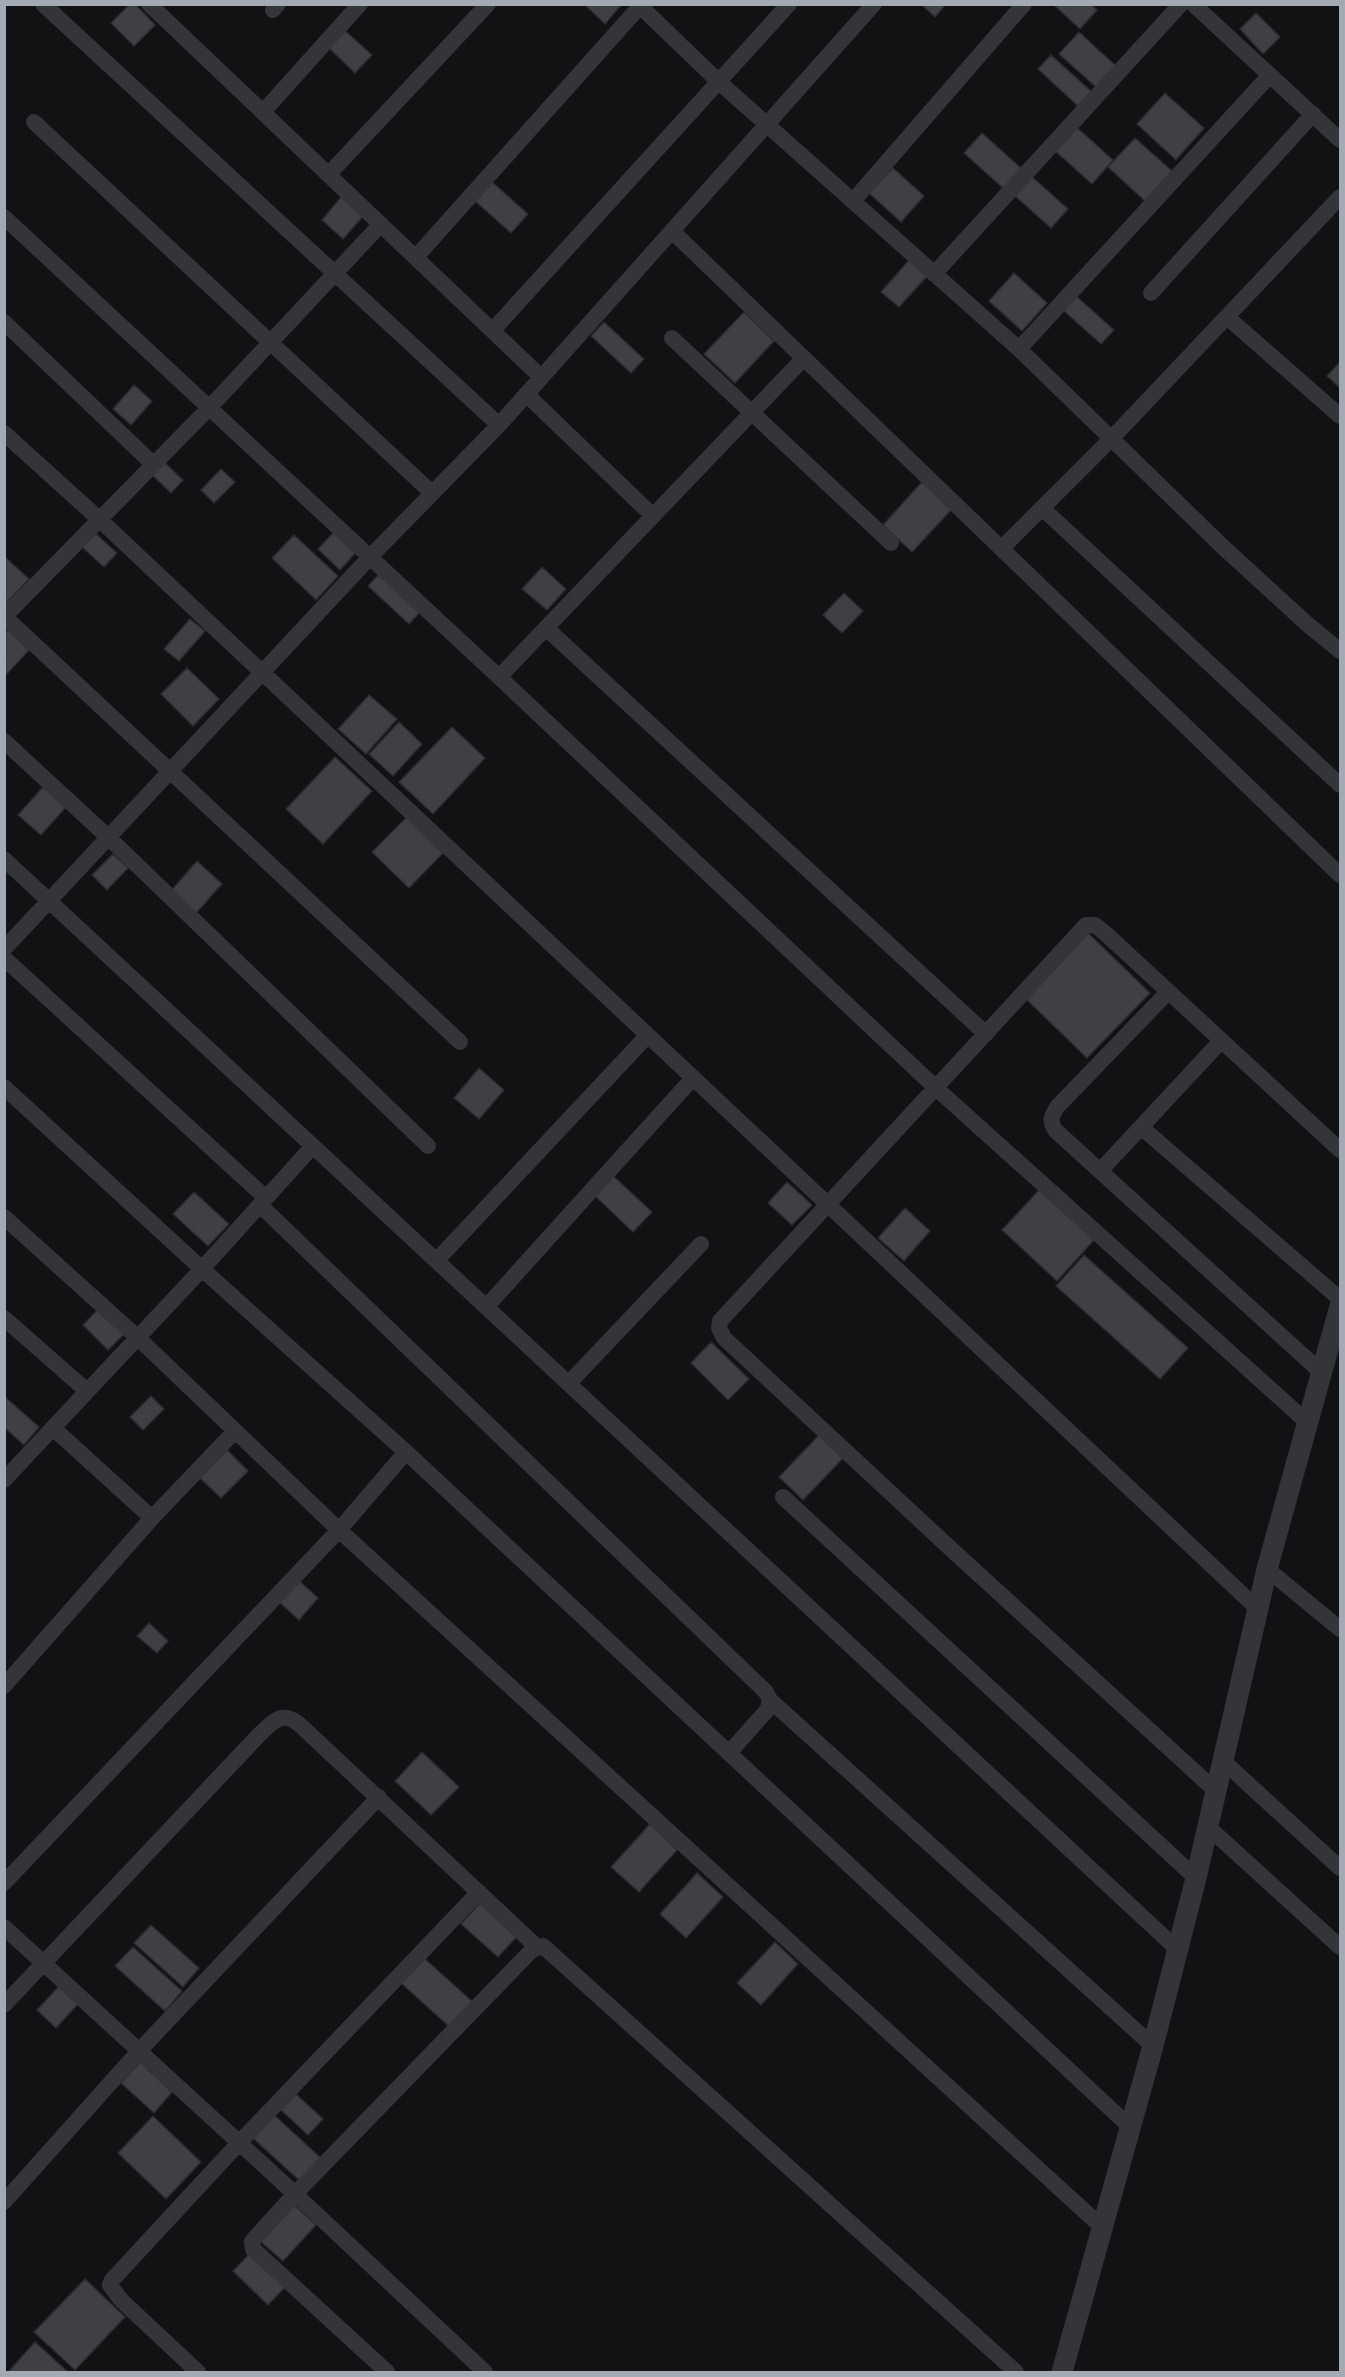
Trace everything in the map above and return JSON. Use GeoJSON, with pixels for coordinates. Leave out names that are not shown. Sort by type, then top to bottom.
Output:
{"type":"FeatureCollection","features":[{"type":"Feature","properties":{"kind":"street"},"geometry":{"type":"LineString","coordinates":[[43,4],[499,424]]}},
{"type":"Feature","properties":{"kind":"street"},"geometry":{"type":"LineString","coordinates":[[149,4],[541,377]]}},
{"type":"Feature","properties":{"kind":"street"},"geometry":{"type":"LineString","coordinates":[[263,112],[360,4]]}},
{"type":"Feature","properties":{"kind":"street"},"geometry":{"type":"LineString","coordinates":[[329,174],[488,4]]}},
{"type":"Feature","properties":{"kind":"street"},"geometry":{"type":"LineString","coordinates":[[493,330],[789,4]]}},
{"type":"Feature","properties":{"kind":"street"},"geometry":{"type":"LineString","coordinates":[[4,949],[370,557],[499,424],[874,4]]}},
{"type":"Feature","properties":{"kind":"street"},"geometry":{"type":"LineString","coordinates":[[853,201],[1024,4]]}},
{"type":"Feature","properties":{"kind":"street"},"geometry":{"type":"LineString","coordinates":[[934,274],[1181,4]]}},
{"type":"Feature","properties":{"kind":"street"},"geometry":{"type":"LineString","coordinates":[[1193,4],[1341,140]]}},
{"type":"Feature","properties":{"kind":"street"},"geometry":{"type":"LineString","coordinates":[[416,257],[640,5],[719,82],[1018,350],[1222,546],[1306,623],[1341,651]]}},
{"type":"Feature","properties":{"kind":"street"},"geometry":{"type":"LineString","coordinates":[[1018,350],[1270,75]]}},
{"type":"Feature","properties":{"kind":"street"},"geometry":{"type":"LineString","coordinates":[[1151,293],[1313,114]]}},
{"type":"Feature","properties":{"kind":"street"},"geometry":{"type":"LineString","coordinates":[[34,122],[432,494]]}},
{"type":"Feature","properties":{"kind":"street"},"geometry":{"type":"LineString","coordinates":[[1002,548],[1112,438],[1341,197]]}},
{"type":"Feature","properties":{"kind":"street"},"geometry":{"type":"LineString","coordinates":[[4,217],[499,677],[937,1089],[1307,1422]]}},
{"type":"Feature","properties":{"kind":"street"},"geometry":{"type":"LineString","coordinates":[[381,224],[210,407],[5,616],[460,1042]]}},
{"type":"Feature","properties":{"kind":"street"},"geometry":{"type":"LineString","coordinates":[[672,231],[1341,875]]}},
{"type":"Feature","properties":{"kind":"street"},"geometry":{"type":"LineString","coordinates":[[1227,316],[1341,417]]}},
{"type":"Feature","properties":{"kind":"street"},"geometry":{"type":"LineString","coordinates":[[4,322],[153,464]]}},
{"type":"Feature","properties":{"kind":"street"},"geometry":{"type":"LineString","coordinates":[[672,338],[891,543]]}},
{"type":"Feature","properties":{"kind":"street"},"geometry":{"type":"LineString","coordinates":[[499,677],[804,358]]}},
{"type":"Feature","properties":{"kind":"street"},"geometry":{"type":"LineString","coordinates":[[526,394],[653,516]]}},
{"type":"Feature","properties":{"kind":"street"},"geometry":{"type":"LineString","coordinates":[[4,433],[99,519],[1258,1610]]}},
{"type":"Feature","properties":{"kind":"street"},"geometry":{"type":"LineString","coordinates":[[1042,508],[1341,785]]}},
{"type":"Feature","properties":{"kind":"street"},"geometry":{"type":"LineString","coordinates":[[546,628],[986,1034]]}},
{"type":"Feature","properties":{"kind":"street"},"geometry":{"type":"LineString","coordinates":[[4,741],[108,837],[428,1146]]}},
{"type":"Feature","properties":{"kind":"street"},"geometry":{"type":"LineString","coordinates":[[4,859],[1177,1949]]}},
{"type":"Feature","properties":{"kind":"street"},"geometry":{"type":"LineString","coordinates":[[1216,1791],[724,1338],[719,1328],[720,1321],[937,1089],[1086,925],[1095,925],[1105,933],[1341,1150]]}},
{"type":"Feature","properties":{"kind":"street"},"geometry":{"type":"LineString","coordinates":[[4,958],[263,1202],[750,1675],[766,1692],[770,1700],[1153,2046]]}},
{"type":"Feature","properties":{"kind":"street"},"geometry":{"type":"LineString","coordinates":[[1168,992],[1058,1106],[1051,1116],[1051,1123],[1056,1131],[1321,1372]]}},
{"type":"Feature","properties":{"kind":"street"},"geometry":{"type":"LineString","coordinates":[[437,1260],[648,1035]]}},
{"type":"Feature","properties":{"kind":"street"},"geometry":{"type":"LineString","coordinates":[[1100,1171],[1221,1041]]}},
{"type":"Feature","properties":{"kind":"street"},"geometry":{"type":"LineString","coordinates":[[487,1306],[693,1077]]}},
{"type":"Feature","properties":{"kind":"street"},"geometry":{"type":"LineString","coordinates":[[4,1087],[406,1452],[1129,2126]]}},
{"type":"Feature","properties":{"kind":"street"},"geometry":{"type":"LineString","coordinates":[[1141,1127],[1341,1299]]}},
{"type":"Feature","properties":{"kind":"street"},"geometry":{"type":"LineString","coordinates":[[4,1480],[202,1269],[313,1146]]}},
{"type":"Feature","properties":{"kind":"street"},"geometry":{"type":"LineString","coordinates":[[4,1217],[137,1338],[339,1530],[1103,2228]]}},
{"type":"Feature","properties":{"kind":"street"},"geometry":{"type":"LineString","coordinates":[[569,1383],[701,1244]]}},
{"type":"Feature","properties":{"kind":"street"},"geometry":{"type":"LineString","coordinates":[[1062,2373],[1153,2046],[1196,1878],[1268,1569],[1341,1306]]}},
{"type":"Feature","properties":{"kind":"street"},"geometry":{"type":"LineString","coordinates":[[4,1318],[87,1391]]}},
{"type":"Feature","properties":{"kind":"street"},"geometry":{"type":"LineString","coordinates":[[53,1428],[152,1518]]}},
{"type":"Feature","properties":{"kind":"street"},"geometry":{"type":"LineString","coordinates":[[4,1686],[152,1518],[235,1431]]}},
{"type":"Feature","properties":{"kind":"street"},"geometry":{"type":"LineString","coordinates":[[4,1883],[339,1530],[406,1452]]}},
{"type":"Feature","properties":{"kind":"street"},"geometry":{"type":"LineString","coordinates":[[783,1497],[1196,1878]]}},
{"type":"Feature","properties":{"kind":"street"},"geometry":{"type":"LineString","coordinates":[[1268,1569],[1341,1629]]}},
{"type":"Feature","properties":{"kind":"street"},"geometry":{"type":"LineString","coordinates":[[729,1753],[768,1709],[770,1700]]}},
{"type":"Feature","properties":{"kind":"street"},"geometry":{"type":"LineString","coordinates":[[4,2005],[275,1720],[282,1717],[292,1719],[379,1797],[537,1947],[548,1950],[1016,2373]]}},
{"type":"Feature","properties":{"kind":"street"},"geometry":{"type":"LineString","coordinates":[[1223,1761],[1341,1868]]}},
{"type":"Feature","properties":{"kind":"street"},"geometry":{"type":"LineString","coordinates":[[4,2202],[139,2051],[379,1797]]}},
{"type":"Feature","properties":{"kind":"street"},"geometry":{"type":"LineString","coordinates":[[1208,1827],[1341,1947]]}},
{"type":"Feature","properties":{"kind":"street"},"geometry":{"type":"LineString","coordinates":[[198,2373],[122,2300],[110,2285],[117,2273],[479,1892]]}},
{"type":"Feature","properties":{"kind":"street"},"geometry":{"type":"LineString","coordinates":[[4,1927],[295,2194],[485,2373]]}},
{"type":"Feature","properties":{"kind":"street"},"geometry":{"type":"LineString","coordinates":[[387,2373],[254,2248],[252,2242],[295,2194],[537,1947]]}},
{"type":"Feature","properties":{"kind":"building"},"geometry":{"type":"Polygon","coordinates":[[[130,4],[135,4],[155,25],[134,46],[111,23],[130,4]]]}},
{"type":"Feature","properties":{"kind":"building"},"geometry":{"type":"Polygon","coordinates":[[[584,4],[622,4],[605,24],[584,4]]]}},
{"type":"Feature","properties":{"kind":"building"},"geometry":{"type":"Polygon","coordinates":[[[921,4],[946,4],[935,17],[921,4]]]}},
{"type":"Feature","properties":{"kind":"building"},"geometry":{"type":"Polygon","coordinates":[[[1053,4],[1091,4],[1097,10],[1080,29],[1053,4]]]}},
{"type":"Feature","properties":{"kind":"building"},"geometry":{"type":"Polygon","coordinates":[[[1256,13],[1280,37],[1263,54],[1240,29],[1256,13]]]}},
{"type":"Feature","properties":{"kind":"building"},"geometry":{"type":"Polygon","coordinates":[[[342,28],[372,55],[355,73],[326,45],[342,28]]]}},
{"type":"Feature","properties":{"kind":"building"},"geometry":{"type":"Polygon","coordinates":[[[1079,32],[1116,66],[1096,87],[1059,54],[1079,32]]]}},
{"type":"Feature","properties":{"kind":"building"},"geometry":{"type":"Polygon","coordinates":[[[1051,55],[1093,93],[1080,108],[1038,69],[1051,55]]]}},
{"type":"Feature","properties":{"kind":"building"},"geometry":{"type":"Polygon","coordinates":[[[1165,93],[1204,128],[1176,160],[1137,124],[1165,93]]]}},
{"type":"Feature","properties":{"kind":"building"},"geometry":{"type":"Polygon","coordinates":[[[1073,124],[1113,160],[1092,184],[1052,148],[1073,124]]]}},
{"type":"Feature","properties":{"kind":"building"},"geometry":{"type":"Polygon","coordinates":[[[982,133],[1022,169],[1004,189],[964,153],[982,133]]]}},
{"type":"Feature","properties":{"kind":"building"},"geometry":{"type":"Polygon","coordinates":[[[1135,138],[1172,171],[1145,201],[1108,167],[1135,138]]]}},
{"type":"Feature","properties":{"kind":"building"},"geometry":{"type":"Polygon","coordinates":[[[893,168],[924,196],[901,222],[869,193],[893,168]]]}},
{"type":"Feature","properties":{"kind":"building"},"geometry":{"type":"Polygon","coordinates":[[[1030,175],[1068,209],[1051,228],[1013,194],[1030,175]]]}},
{"type":"Feature","properties":{"kind":"building"},"geometry":{"type":"Polygon","coordinates":[[[492,182],[528,214],[511,233],[475,201],[492,182]]]}},
{"type":"Feature","properties":{"kind":"building"},"geometry":{"type":"Polygon","coordinates":[[[342,196],[364,215],[343,239],[322,220],[342,196]]]}},
{"type":"Feature","properties":{"kind":"building"},"geometry":{"type":"Polygon","coordinates":[[[911,258],[929,274],[899,307],[881,292],[911,258]]]}},
{"type":"Feature","properties":{"kind":"building"},"geometry":{"type":"Polygon","coordinates":[[[1014,273],[1047,303],[1022,331],[989,301],[1014,273]]]}},
{"type":"Feature","properties":{"kind":"building"},"geometry":{"type":"Polygon","coordinates":[[[1075,295],[1114,330],[1101,344],[1062,309],[1075,295]]]}},
{"type":"Feature","properties":{"kind":"building"},"geometry":{"type":"Polygon","coordinates":[[[744,312],[774,341],[735,383],[704,354],[744,312]]]}},
{"type":"Feature","properties":{"kind":"building"},"geometry":{"type":"Polygon","coordinates":[[[604,322],[644,359],[631,373],[591,336],[604,322]]]}},
{"type":"Feature","properties":{"kind":"building"},"geometry":{"type":"Polygon","coordinates":[[[1340,362],[1340,388],[1327,376],[1340,362]]]}},
{"type":"Feature","properties":{"kind":"building"},"geometry":{"type":"Polygon","coordinates":[[[134,385],[152,401],[131,425],[113,409],[134,385]]]}},
{"type":"Feature","properties":{"kind":"building"},"geometry":{"type":"Polygon","coordinates":[[[163,461],[183,480],[171,493],[151,474],[163,461]]]}},
{"type":"Feature","properties":{"kind":"building"},"geometry":{"type":"Polygon","coordinates":[[[221,469],[235,482],[214,503],[201,490],[221,469]]]}},
{"type":"Feature","properties":{"kind":"building"},"geometry":{"type":"Polygon","coordinates":[[[922,482],[952,509],[912,552],[883,525],[922,482]]]}},
{"type":"Feature","properties":{"kind":"building"},"geometry":{"type":"Polygon","coordinates":[[[335,531],[356,552],[340,570],[318,549],[335,531]]]}},
{"type":"Feature","properties":{"kind":"building"},"geometry":{"type":"Polygon","coordinates":[[[95,533],[117,553],[104,567],[82,547],[95,533]]]}},
{"type":"Feature","properties":{"kind":"building"},"geometry":{"type":"Polygon","coordinates":[[[294,535],[338,576],[316,600],[272,558],[294,535]]]}},
{"type":"Feature","properties":{"kind":"building"},"geometry":{"type":"Polygon","coordinates":[[[4,556],[29,579],[5,604],[4,603],[4,556]]]}},
{"type":"Feature","properties":{"kind":"building"},"geometry":{"type":"Polygon","coordinates":[[[542,567],[566,589],[547,610],[522,589],[542,567]]]}},
{"type":"Feature","properties":{"kind":"building"},"geometry":{"type":"Polygon","coordinates":[[[381,572],[422,610],[409,624],[368,586],[381,572]]]}},
{"type":"Feature","properties":{"kind":"building"},"geometry":{"type":"Polygon","coordinates":[[[844,593],[863,611],[842,633],[823,615],[844,593]]]}},
{"type":"Feature","properties":{"kind":"building"},"geometry":{"type":"Polygon","coordinates":[[[190,619],[205,631],[179,661],[164,649],[190,619]]]}},
{"type":"Feature","properties":{"kind":"building"},"geometry":{"type":"Polygon","coordinates":[[[8,630],[29,650],[6,675],[4,634],[8,630]]]}},
{"type":"Feature","properties":{"kind":"building"},"geometry":{"type":"Polygon","coordinates":[[[187,668],[219,699],[193,726],[161,694],[187,668]]]}},
{"type":"Feature","properties":{"kind":"building"},"geometry":{"type":"Polygon","coordinates":[[[369,695],[397,719],[366,754],[338,729],[369,695]]]}},
{"type":"Feature","properties":{"kind":"building"},"geometry":{"type":"Polygon","coordinates":[[[399,722],[422,744],[393,776],[369,754],[399,722]]]}},
{"type":"Feature","properties":{"kind":"building"},"geometry":{"type":"Polygon","coordinates":[[[452,727],[485,758],[433,814],[399,782],[452,727]]]}},
{"type":"Feature","properties":{"kind":"building"},"geometry":{"type":"Polygon","coordinates":[[[335,757],[372,791],[323,844],[286,809],[335,757]]]}},
{"type":"Feature","properties":{"kind":"building"},"geometry":{"type":"Polygon","coordinates":[[[43,787],[66,807],[41,835],[18,815],[43,787]]]}},
{"type":"Feature","properties":{"kind":"building"},"geometry":{"type":"Polygon","coordinates":[[[407,817],[443,853],[409,888],[372,852],[407,817]]]}},
{"type":"Feature","properties":{"kind":"building"},"geometry":{"type":"Polygon","coordinates":[[[113,854],[128,868],[107,890],[92,875],[113,854]]]}},
{"type":"Feature","properties":{"kind":"building"},"geometry":{"type":"Polygon","coordinates":[[[197,861],[222,884],[196,913],[171,891],[197,861]]]}},
{"type":"Feature","properties":{"kind":"building"},"geometry":{"type":"Polygon","coordinates":[[[1086,931],[1150,993],[1087,1058],[1023,996],[1086,931]]]}},
{"type":"Feature","properties":{"kind":"building"},"geometry":{"type":"Polygon","coordinates":[[[479,1068],[504,1090],[479,1119],[454,1098],[479,1068]]]}},
{"type":"Feature","properties":{"kind":"building"},"geometry":{"type":"Polygon","coordinates":[[[610,1173],[652,1212],[633,1232],[592,1193],[610,1173]]]}},
{"type":"Feature","properties":{"kind":"building"},"geometry":{"type":"Polygon","coordinates":[[[787,1182],[812,1205],[792,1225],[768,1203],[787,1182]]]}},
{"type":"Feature","properties":{"kind":"building"},"geometry":{"type":"Polygon","coordinates":[[[1040,1189],[1094,1240],[1057,1281],[1002,1230],[1040,1189]]]}},
{"type":"Feature","properties":{"kind":"building"},"geometry":{"type":"Polygon","coordinates":[[[194,1192],[229,1224],[208,1246],[173,1214],[194,1192]]]}},
{"type":"Feature","properties":{"kind":"building"},"geometry":{"type":"Polygon","coordinates":[[[905,1208],[930,1231],[904,1261],[878,1238],[905,1208]]]}},
{"type":"Feature","properties":{"kind":"building"},"geometry":{"type":"Polygon","coordinates":[[[1084,1255],[1188,1348],[1160,1379],[1056,1286],[1084,1255]]]}},
{"type":"Feature","properties":{"kind":"building"},"geometry":{"type":"Polygon","coordinates":[[[100,1307],[126,1332],[108,1350],[83,1325],[100,1307]]]}},
{"type":"Feature","properties":{"kind":"building"},"geometry":{"type":"Polygon","coordinates":[[[711,1342],[749,1379],[728,1400],[691,1363],[711,1342]]]}},
{"type":"Feature","properties":{"kind":"building"},"geometry":{"type":"Polygon","coordinates":[[[151,1396],[164,1409],[143,1430],[130,1417],[151,1396]]]}},
{"type":"Feature","properties":{"kind":"building"},"geometry":{"type":"Polygon","coordinates":[[[5,1397],[39,1427],[24,1445],[4,1427],[5,1397]]]}},
{"type":"Feature","properties":{"kind":"building"},"geometry":{"type":"Polygon","coordinates":[[[821,1433],[845,1456],[803,1500],[779,1477],[821,1433]]]}},
{"type":"Feature","properties":{"kind":"building"},"geometry":{"type":"Polygon","coordinates":[[[227,1450],[248,1471],[221,1498],[200,1478],[227,1450]]]}},
{"type":"Feature","properties":{"kind":"building"},"geometry":{"type":"Polygon","coordinates":[[[297,1579],[318,1598],[299,1620],[278,1601],[297,1579]]]}},
{"type":"Feature","properties":{"kind":"building"},"geometry":{"type":"Polygon","coordinates":[[[149,1623],[168,1641],[157,1653],[137,1636],[149,1623]]]}},
{"type":"Feature","properties":{"kind":"building"},"geometry":{"type":"Polygon","coordinates":[[[422,1752],[459,1787],[431,1815],[395,1781],[422,1752]]]}},
{"type":"Feature","properties":{"kind":"building"},"geometry":{"type":"Polygon","coordinates":[[[650,1824],[677,1850],[639,1892],[611,1867],[650,1824]]]}},
{"type":"Feature","properties":{"kind":"building"},"geometry":{"type":"Polygon","coordinates":[[[697,1873],[723,1897],[686,1938],[660,1914],[697,1873]]]}},
{"type":"Feature","properties":{"kind":"building"},"geometry":{"type":"Polygon","coordinates":[[[482,1901],[519,1934],[498,1957],[461,1924],[482,1901]]]}},
{"type":"Feature","properties":{"kind":"building"},"geometry":{"type":"Polygon","coordinates":[[[151,1925],[199,1968],[183,1987],[134,1943],[151,1925]]]}},
{"type":"Feature","properties":{"kind":"building"},"geometry":{"type":"Polygon","coordinates":[[[775,1942],[798,1964],[761,2005],[737,1983],[775,1942]]]}},
{"type":"Feature","properties":{"kind":"building"},"geometry":{"type":"Polygon","coordinates":[[[133,1947],[182,1991],[165,2011],[115,1966],[133,1947]]]}},
{"type":"Feature","properties":{"kind":"building"},"geometry":{"type":"Polygon","coordinates":[[[424,1958],[476,2005],[453,2030],[401,1983],[424,1958]]]}},
{"type":"Feature","properties":{"kind":"building"},"geometry":{"type":"Polygon","coordinates":[[[59,1986],[78,2004],[56,2028],[37,2010],[59,1986]]]}},
{"type":"Feature","properties":{"kind":"building"},"geometry":{"type":"Polygon","coordinates":[[[140,2062],[172,2092],[154,2113],[121,2083],[140,2062]]]}},
{"type":"Feature","properties":{"kind":"building"},"geometry":{"type":"Polygon","coordinates":[[[296,2094],[323,2119],[308,2135],[281,2110],[296,2094]]]}},
{"type":"Feature","properties":{"kind":"building"},"geometry":{"type":"Polygon","coordinates":[[[274,2115],[322,2159],[301,2182],[253,2138],[274,2115]]]}},
{"type":"Feature","properties":{"kind":"building"},"geometry":{"type":"Polygon","coordinates":[[[153,2116],[201,2162],[166,2199],[118,2153],[153,2116]]]}},
{"type":"Feature","properties":{"kind":"building"},"geometry":{"type":"Polygon","coordinates":[[[292,2203],[316,2225],[283,2261],[259,2240],[292,2203]]]}},
{"type":"Feature","properties":{"kind":"building"},"geometry":{"type":"Polygon","coordinates":[[[254,2249],[289,2283],[268,2305],[233,2271],[254,2249]]]}},
{"type":"Feature","properties":{"kind":"building"},"geometry":{"type":"Polygon","coordinates":[[[85,2279],[125,2317],[75,2370],[34,2332],[85,2279]]]}},
{"type":"Feature","properties":{"kind":"building"},"geometry":{"type":"Polygon","coordinates":[[[35,2342],[68,2372],[8,2372],[35,2342]]]}}]}
